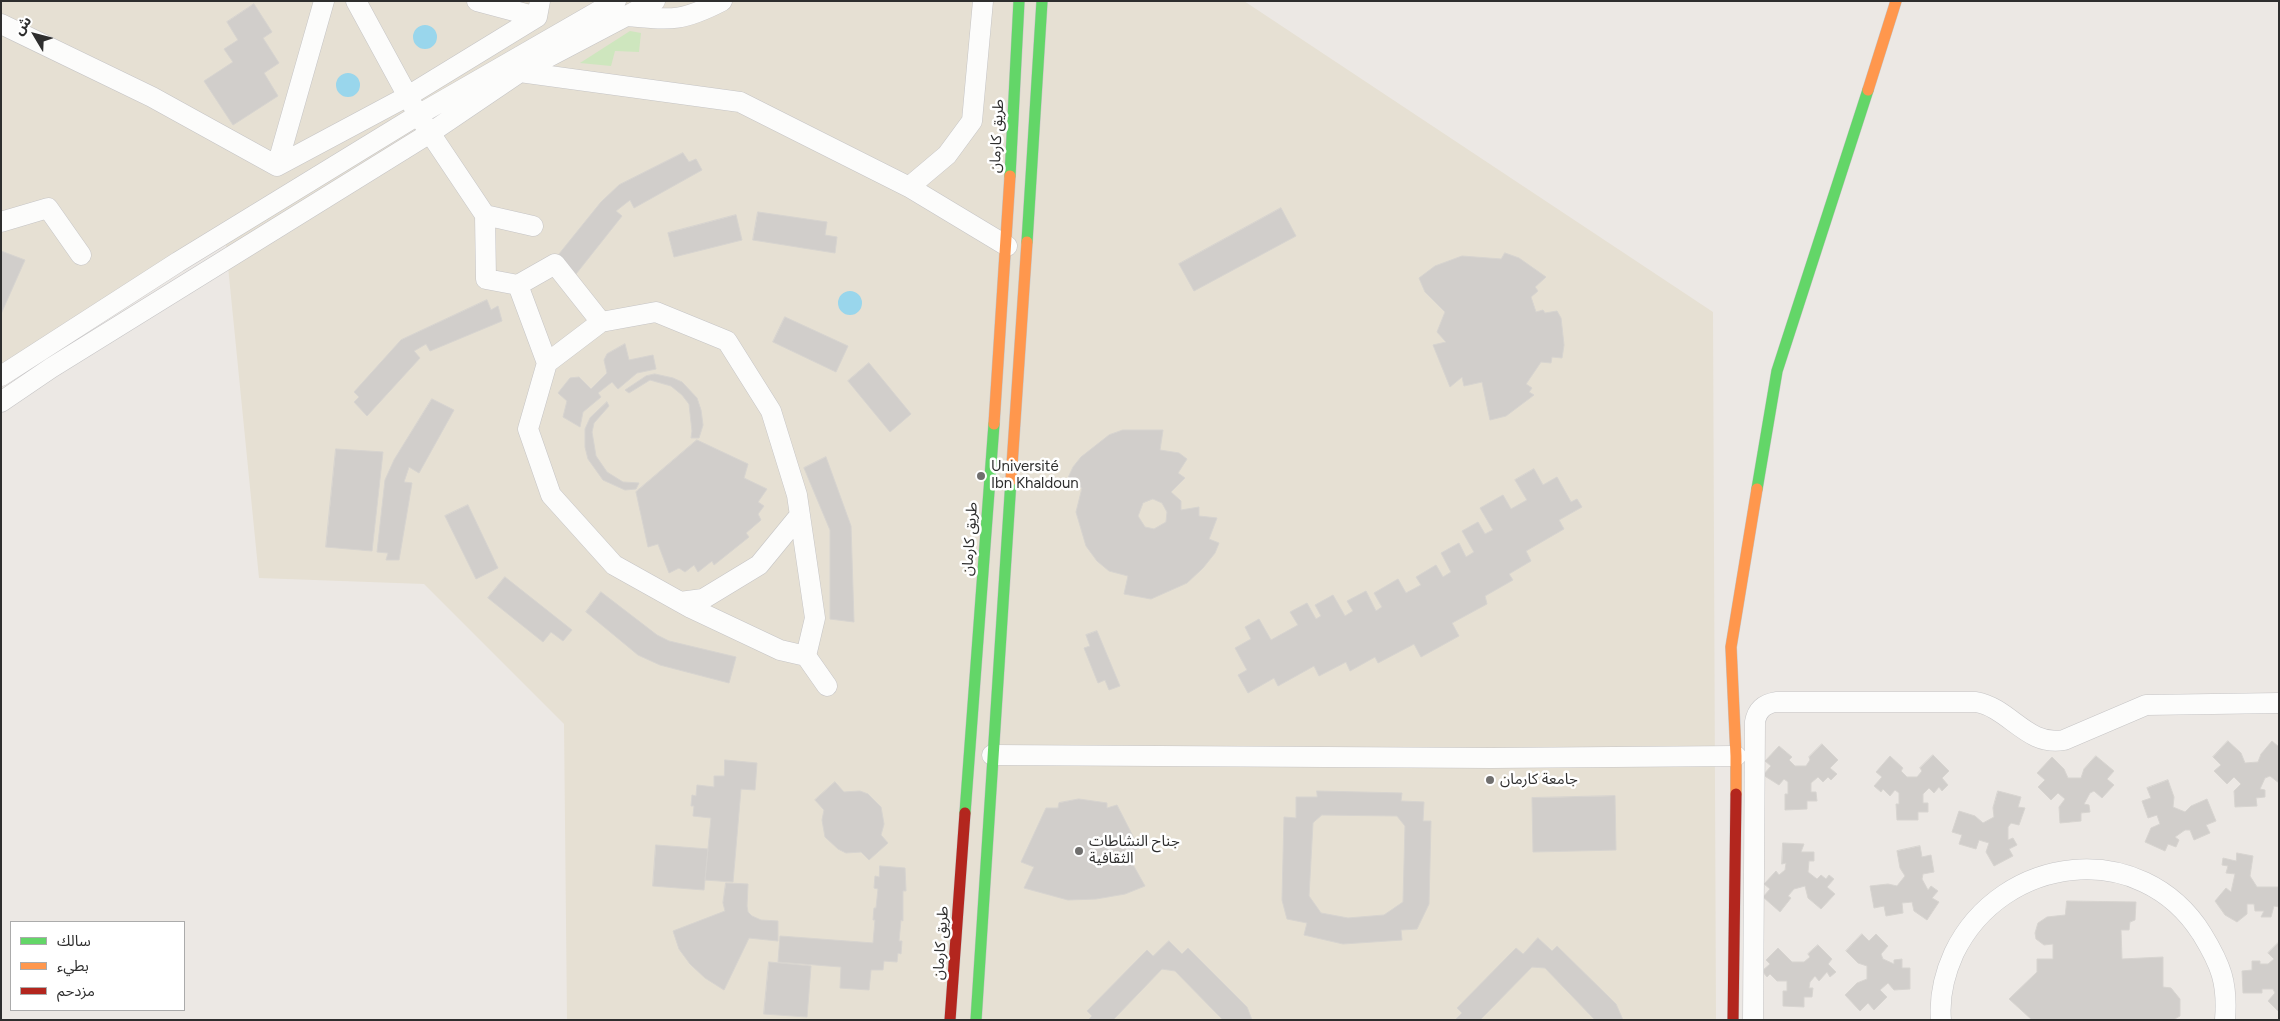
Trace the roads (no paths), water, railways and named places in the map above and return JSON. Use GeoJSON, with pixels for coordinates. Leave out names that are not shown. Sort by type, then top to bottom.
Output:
{"type":"FeatureCollection","features":[{"type":"Feature","properties":{"kind":"street"},"geometry":{"type":"LineString","coordinates":[[277,166],[324,1]]}},
{"type":"Feature","properties":{"kind":"street"},"geometry":{"type":"LineString","coordinates":[[356,1],[418,115],[485,215],[486,279],[518,286],[554,264],[601,322]]}},
{"type":"Feature","properties":{"kind":"street"},"geometry":{"type":"LineString","coordinates":[[477,1],[538,9]]}},
{"type":"Feature","properties":{"kind":"street"},"geometry":{"type":"LineString","coordinates":[[1,376],[178,262],[418,115],[622,9],[655,1]]}},
{"type":"Feature","properties":{"kind":"street"},"geometry":{"type":"LineString","coordinates":[[1,402],[51,368],[430,133],[520,72],[622,9],[674,20],[695,15],[722,1]]}},
{"type":"Feature","properties":{"kind":"street"},"geometry":{"type":"LineString","coordinates":[[909,187],[947,155],[972,122],[983,1]]}},
{"type":"Feature","properties":{"kind":"street","name":"طريق كارمان"},"geometry":{"type":"LineString","coordinates":[[950,1020],[1007,246],[1019,1]]}},
{"type":"Feature","properties":{"kind":"street"},"geometry":{"type":"LineString","coordinates":[[976,1020],[992,755],[1027,260],[1042,1]]}},
{"type":"Feature","properties":{"kind":"street"},"geometry":{"type":"LineString","coordinates":[[1733,1020],[1736,756],[1730,647],[1777,371],[1896,1]]}},
{"type":"Feature","properties":{"kind":"street"},"geometry":{"type":"LineString","coordinates":[[277,166],[408,96],[538,9]]}},
{"type":"Feature","properties":{"kind":"street"},"geometry":{"type":"LineString","coordinates":[[1,24],[152,98],[277,166]]}},
{"type":"Feature","properties":{"kind":"street"},"geometry":{"type":"LineString","coordinates":[[520,72],[740,102],[909,187],[1007,246]]}},
{"type":"Feature","properties":{"kind":"street"},"geometry":{"type":"LineString","coordinates":[[1,222],[48,208],[82,255]]}},
{"type":"Feature","properties":{"kind":"street"},"geometry":{"type":"LineString","coordinates":[[485,215],[534,226]]}},
{"type":"Feature","properties":{"kind":"street"},"geometry":{"type":"LineString","coordinates":[[518,286],[546,363],[528,429],[551,495],[614,566],[680,602],[780,650],[806,656],[827,686]]}},
{"type":"Feature","properties":{"kind":"street"},"geometry":{"type":"LineString","coordinates":[[546,363],[601,322],[656,312],[727,341],[772,411],[797,495],[815,618],[806,656]]}},
{"type":"Feature","properties":{"kind":"street"},"geometry":{"type":"LineString","coordinates":[[680,602],[703,599],[759,565],[800,515]]}},
{"type":"Feature","properties":{"kind":"street"},"geometry":{"type":"LineString","coordinates":[[1753,1020],[1755,722],[1759,710],[1764,705],[1776,702],[1976,702],[1997,709],[2038,739],[2055,742],[2064,740],[2146,705],[2279,703]]}},
{"type":"Feature","properties":{"kind":"street"},"geometry":{"type":"LineString","coordinates":[[992,755],[1481,758],[1736,756]]}},
{"type":"Feature","properties":{"kind":"street"},"geometry":{"type":"LineString","coordinates":[[1941,1020],[1943,988],[1950,963],[1961,940],[1976,919],[1995,901],[2018,886],[2043,875],[2070,870],[2097,869],[2124,873],[2151,885],[2174,902],[2195,923],[2223,974],[2225,1020]]}},
{"type":"Feature","properties":{"kind":"water"},"geometry":{"type":"Polygon","coordinates":[[[425,25],[434,28],[437,37],[434,46],[425,49],[416,46],[413,37],[416,28],[425,25]]]}},
{"type":"Feature","properties":{"kind":"water"},"geometry":{"type":"Polygon","coordinates":[[[348,73],[357,76],[360,85],[357,94],[348,97],[339,94],[336,85],[339,76],[348,73]]]}},
{"type":"Feature","properties":{"kind":"water"},"geometry":{"type":"Polygon","coordinates":[[[850,291],[859,294],[862,303],[859,312],[850,315],[841,312],[838,303],[841,294],[850,291]]]}},
{"type":"Feature","properties":{"kind":"place","name":"Université Ibn Khaldoun"},"geometry":{"type":"Point","coordinates":[981,476]}},
{"type":"Feature","properties":{"kind":"place","name":"جامعة كارمان"},"geometry":{"type":"Point","coordinates":[1490,780]}},
{"type":"Feature","properties":{"kind":"place","name":"جناح النشاطات الثقافية"},"geometry":{"type":"Point","coordinates":[1079,851]}}]}
